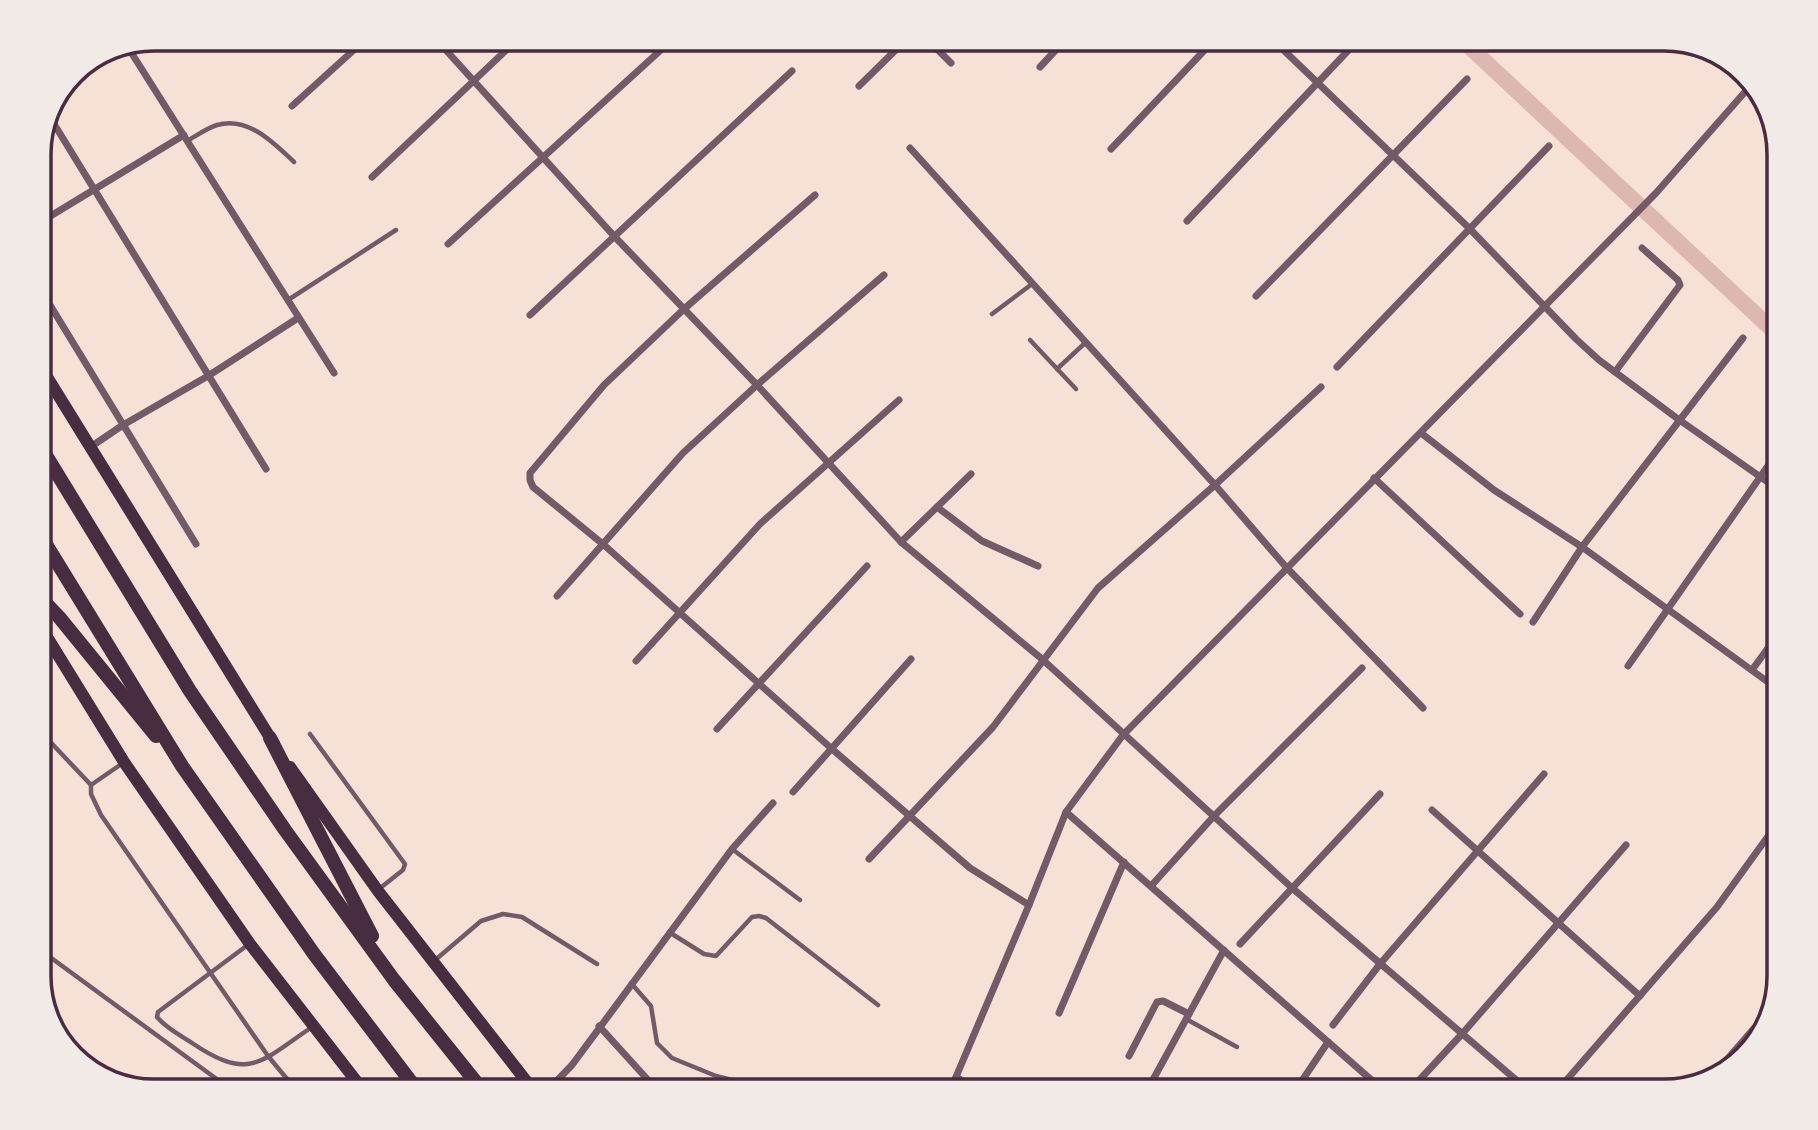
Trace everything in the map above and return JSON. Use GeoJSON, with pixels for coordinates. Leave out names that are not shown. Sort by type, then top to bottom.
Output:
{"type":"FeatureCollection","features":[{"type":"Feature","properties":{"kind":"highway"},"geometry":{"type":"LineString","coordinates":[[51,464],[190,691],[285,830],[394,980],[472,1079]]}},
{"type":"Feature","properties":{"kind":"highway"},"geometry":{"type":"LineString","coordinates":[[51,553],[182,766],[314,954],[409,1079]]}},
{"type":"Feature","properties":{"kind":"highway"},"geometry":{"type":"LineString","coordinates":[[51,609],[182,766]]}},
{"type":"Feature","properties":{"kind":"highway"},"geometry":{"type":"LineString","coordinates":[[270,738],[394,980]]}},
{"type":"Feature","properties":{"kind":"main road"},"geometry":{"type":"LineString","coordinates":[[51,384],[270,738],[378,891],[525,1079]]}},
{"type":"Feature","properties":{"kind":"main road"},"geometry":{"type":"LineString","coordinates":[[51,643],[124,762],[250,944],[354,1079]]}},
{"type":"Feature","properties":{"kind":"street"},"geometry":{"type":"LineString","coordinates":[[292,106],[353,51]]}},
{"type":"Feature","properties":{"kind":"street"},"geometry":{"type":"LineString","coordinates":[[447,51],[614,236],[757,385],[901,542],[1042,659],[1291,887],[1515,1079]]}},
{"type":"Feature","properties":{"kind":"street"},"geometry":{"type":"LineString","coordinates":[[372,177],[506,51]]}},
{"type":"Feature","properties":{"kind":"street"},"geometry":{"type":"LineString","coordinates":[[448,244],[660,51]]}},
{"type":"Feature","properties":{"kind":"street"},"geometry":{"type":"LineString","coordinates":[[859,86],[895,51]]}},
{"type":"Feature","properties":{"kind":"street"},"geometry":{"type":"LineString","coordinates":[[938,51],[951,64]]}},
{"type":"Feature","properties":{"kind":"street"},"geometry":{"type":"LineString","coordinates":[[1040,67],[1055,51]]}},
{"type":"Feature","properties":{"kind":"street"},"geometry":{"type":"LineString","coordinates":[[1111,149],[1204,51]]}},
{"type":"Feature","properties":{"kind":"street"},"geometry":{"type":"LineString","coordinates":[[1284,51],[1469,228],[1576,339],[1678,419],[1767,481]]}},
{"type":"Feature","properties":{"kind":"street"},"geometry":{"type":"LineString","coordinates":[[1186,221],[1348,51]]}},
{"type":"Feature","properties":{"kind":"street"},"geometry":{"type":"LineString","coordinates":[[132,54],[334,373]]}},
{"type":"Feature","properties":{"kind":"street"},"geometry":{"type":"LineString","coordinates":[[530,315],[792,71]]}},
{"type":"Feature","properties":{"kind":"street"},"geometry":{"type":"LineString","coordinates":[[1256,296],[1467,79]]}},
{"type":"Feature","properties":{"kind":"street"},"geometry":{"type":"LineString","coordinates":[[959,1079],[956,1077],[1030,905],[1066,812],[1123,735],[1656,193],[1746,91]]}},
{"type":"Feature","properties":{"kind":"street"},"geometry":{"type":"LineString","coordinates":[[55,125],[266,469]]}},
{"type":"Feature","properties":{"kind":"street"},"geometry":{"type":"LineString","coordinates":[[51,216],[186,138]]}},
{"type":"Feature","properties":{"kind":"street"},"geometry":{"type":"LineString","coordinates":[[1337,366],[1549,146]]}},
{"type":"Feature","properties":{"kind":"street"},"geometry":{"type":"LineString","coordinates":[[910,148],[1286,567],[1423,708]]}},
{"type":"Feature","properties":{"kind":"street"},"geometry":{"type":"LineString","coordinates":[[815,195],[684,310],[604,385],[530,473],[530,480],[533,487],[604,545],[970,868],[1030,905]]}},
{"type":"Feature","properties":{"kind":"street"},"geometry":{"type":"LineString","coordinates":[[1615,372],[1679,285],[1678,280],[1642,248]]}},
{"type":"Feature","properties":{"kind":"street"},"geometry":{"type":"LineString","coordinates":[[557,596],[683,453],[884,275]]}},
{"type":"Feature","properties":{"kind":"street"},"geometry":{"type":"LineString","coordinates":[[51,307],[196,544]]}},
{"type":"Feature","properties":{"kind":"street"},"geometry":{"type":"LineString","coordinates":[[89,448],[298,318]]}},
{"type":"Feature","properties":{"kind":"street"},"geometry":{"type":"LineString","coordinates":[[1533,622],[1582,547],[1743,338]]}},
{"type":"Feature","properties":{"kind":"street"},"geometry":{"type":"LineString","coordinates":[[869,859],[993,727],[1098,588],[1321,387]]}},
{"type":"Feature","properties":{"kind":"street"},"geometry":{"type":"LineString","coordinates":[[636,661],[682,614],[760,524],[899,400]]}},
{"type":"Feature","properties":{"kind":"street"},"geometry":{"type":"LineString","coordinates":[[1421,433],[1494,490],[1582,547],[1767,681]]}},
{"type":"Feature","properties":{"kind":"street"},"geometry":{"type":"LineString","coordinates":[[1628,666],[1767,466]]}},
{"type":"Feature","properties":{"kind":"street"},"geometry":{"type":"LineString","coordinates":[[901,542],[971,474]]}},
{"type":"Feature","properties":{"kind":"street"},"geometry":{"type":"LineString","coordinates":[[1374,478],[1520,614]]}},
{"type":"Feature","properties":{"kind":"street"},"geometry":{"type":"LineString","coordinates":[[937,507],[982,541],[1038,566]]}},
{"type":"Feature","properties":{"kind":"street"},"geometry":{"type":"LineString","coordinates":[[717,729],[867,566]]}},
{"type":"Feature","properties":{"kind":"street"},"geometry":{"type":"LineString","coordinates":[[1752,670],[1767,649]]}},
{"type":"Feature","properties":{"kind":"street"},"geometry":{"type":"LineString","coordinates":[[793,792],[911,659]]}},
{"type":"Feature","properties":{"kind":"street"},"geometry":{"type":"LineString","coordinates":[[1151,886],[1214,816],[1362,668]]}},
{"type":"Feature","properties":{"kind":"street"},"geometry":{"type":"LineString","coordinates":[[1333,1025],[1380,964],[1544,774]]}},
{"type":"Feature","properties":{"kind":"street"},"geometry":{"type":"LineString","coordinates":[[1240,944],[1380,793]]}},
{"type":"Feature","properties":{"kind":"street"},"geometry":{"type":"LineString","coordinates":[[559,1079],[572,1065],[732,849],[773,803]]}},
{"type":"Feature","properties":{"kind":"street"},"geometry":{"type":"LineString","coordinates":[[1432,810],[1640,996]]}},
{"type":"Feature","properties":{"kind":"street"},"geometry":{"type":"LineString","coordinates":[[1066,812],[1370,1079]]}},
{"type":"Feature","properties":{"kind":"street"},"geometry":{"type":"LineString","coordinates":[[1567,1079],[1717,907],[1767,838]]}},
{"type":"Feature","properties":{"kind":"street"},"geometry":{"type":"LineString","coordinates":[[1420,1079],[1626,845]]}},
{"type":"Feature","properties":{"kind":"street"},"geometry":{"type":"LineString","coordinates":[[1059,1013],[1124,862]]}},
{"type":"Feature","properties":{"kind":"street"},"geometry":{"type":"LineString","coordinates":[[1153,1079],[1224,950]]}},
{"type":"Feature","properties":{"kind":"street"},"geometry":{"type":"LineString","coordinates":[[1129,1056],[1157,1002],[1163,1001],[1188,1017]]}},
{"type":"Feature","properties":{"kind":"street"},"geometry":{"type":"LineString","coordinates":[[599,1026],[646,1079]]}},
{"type":"Feature","properties":{"kind":"street"},"geometry":{"type":"LineString","coordinates":[[1302,1079],[1328,1042]]}},
{"type":"Feature","properties":{"kind":"lane"},"geometry":{"type":"LineString","coordinates":[[186,138],[216,125],[230,123],[264,135],[294,162]]}},
{"type":"Feature","properties":{"kind":"lane"},"geometry":{"type":"LineString","coordinates":[[288,300],[396,230]]}},
{"type":"Feature","properties":{"kind":"lane"},"geometry":{"type":"LineString","coordinates":[[992,314],[1033,284]]}},
{"type":"Feature","properties":{"kind":"lane"},"geometry":{"type":"LineString","coordinates":[[1030,340],[1076,389]]}},
{"type":"Feature","properties":{"kind":"lane"},"geometry":{"type":"LineString","coordinates":[[1057,369],[1086,342]]}},
{"type":"Feature","properties":{"kind":"lane"},"geometry":{"type":"LineString","coordinates":[[310,734],[405,864],[403,870],[378,891]]}},
{"type":"Feature","properties":{"kind":"lane"},"geometry":{"type":"LineString","coordinates":[[51,743],[91,785]]}},
{"type":"Feature","properties":{"kind":"lane"},"geometry":{"type":"LineString","coordinates":[[124,762],[91,785],[90,794],[101,815],[210,973],[287,1079]]}},
{"type":"Feature","properties":{"kind":"lane"},"geometry":{"type":"LineString","coordinates":[[732,849],[800,900]]}},
{"type":"Feature","properties":{"kind":"lane"},"geometry":{"type":"LineString","coordinates":[[432,962],[481,921],[503,914],[522,917],[597,964]]}},
{"type":"Feature","properties":{"kind":"lane"},"geometry":{"type":"LineString","coordinates":[[669,932],[704,954],[716,956],[752,917],[759,915],[878,1005]]}},
{"type":"Feature","properties":{"kind":"lane"},"geometry":{"type":"LineString","coordinates":[[250,944],[158,1012],[157,1017],[210,1055],[233,1065],[248,1066],[312,1027]]}},
{"type":"Feature","properties":{"kind":"lane"},"geometry":{"type":"LineString","coordinates":[[51,958],[217,1079]]}},
{"type":"Feature","properties":{"kind":"lane"},"geometry":{"type":"LineString","coordinates":[[631,983],[651,1006],[657,1043],[672,1058],[728,1079]]}},
{"type":"Feature","properties":{"kind":"lane"},"geometry":{"type":"LineString","coordinates":[[1188,1017],[1237,1047]]}},
{"type":"Feature","properties":{"kind":"waterway"},"geometry":{"type":"LineString","coordinates":[[1474,51],[1767,325]]}}]}
